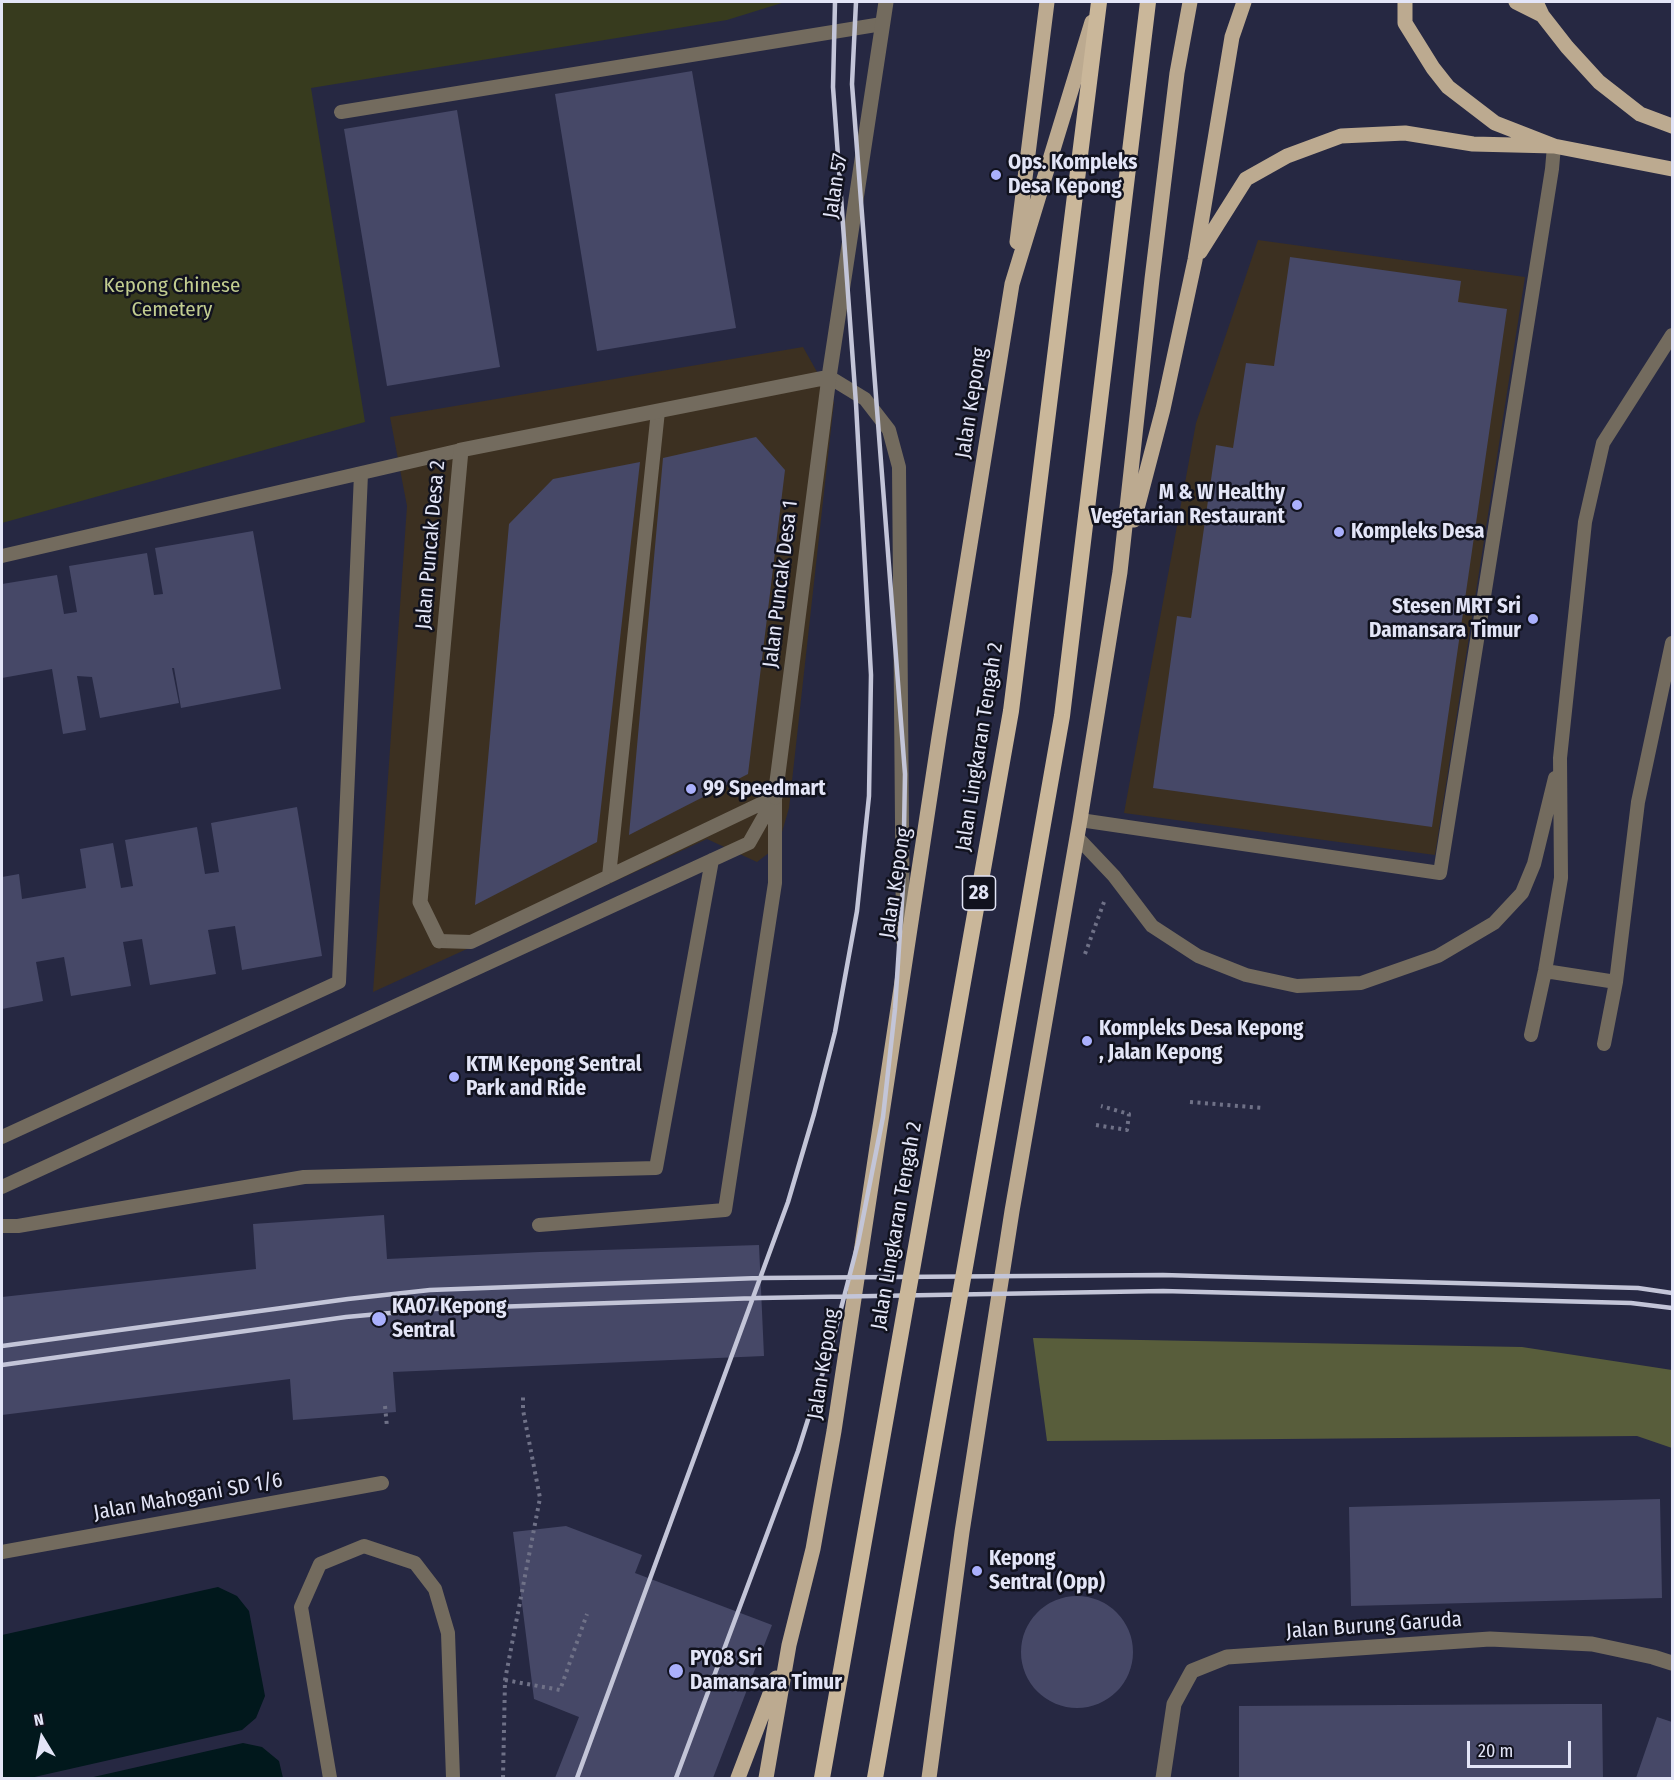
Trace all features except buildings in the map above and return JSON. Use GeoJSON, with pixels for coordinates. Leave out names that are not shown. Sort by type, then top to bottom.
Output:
{"type":"FeatureCollection","features":[{"type":"Feature","properties":{"kind":"highway","name":"Jalan Lingkaran Tengah 2"},"geometry":{"type":"LineString","coordinates":[[822,1779],[1011,711],[1098,2]]}},
{"type":"Feature","properties":{"kind":"highway"},"geometry":{"type":"LineString","coordinates":[[875,1779],[1062,716],[1148,2]]}},
{"type":"Feature","properties":{"kind":"main road"},"geometry":{"type":"LineString","coordinates":[[1012,284],[1047,2]]}},
{"type":"Feature","properties":{"kind":"main road","name":"Jalan Kepong"},"geometry":{"type":"LineString","coordinates":[[766,1779],[789,1645],[814,1540],[833,1440],[1012,284],[1098,2]]}},
{"type":"Feature","properties":{"kind":"main road"},"geometry":{"type":"LineString","coordinates":[[929,1779],[962,1532],[1011,1211],[1080,820],[1120,572],[1177,73],[1190,2]]}},
{"type":"Feature","properties":{"kind":"main road"},"geometry":{"type":"LineString","coordinates":[[1120,572],[1163,409],[1195,260],[1232,37],[1244,2]]}},
{"type":"Feature","properties":{"kind":"main road"},"geometry":{"type":"LineString","coordinates":[[1405,2],[1405,23],[1448,87],[1495,123],[1554,146],[1671,172]]}},
{"type":"Feature","properties":{"kind":"main road"},"geometry":{"type":"LineString","coordinates":[[1405,23],[1412,2]]}},
{"type":"Feature","properties":{"kind":"main road"},"geometry":{"type":"LineString","coordinates":[[1516,2],[1539,8],[1567,47],[1599,82],[1640,114],[1672,126]]}},
{"type":"Feature","properties":{"kind":"main road"},"geometry":{"type":"LineString","coordinates":[[1195,260],[1246,180],[1287,156],[1341,136],[1405,133],[1473,144],[1554,146]]}},
{"type":"Feature","properties":{"kind":"main road"},"geometry":{"type":"LineString","coordinates":[[738,1779],[789,1645]]}},
{"type":"Feature","properties":{"kind":"street","name":"Jalan 57"},"geometry":{"type":"LineString","coordinates":[[829,377],[886,2]]}},
{"type":"Feature","properties":{"kind":"street","name":"Jalan Puncak Desa 2"},"geometry":{"type":"LineString","coordinates":[[440,941],[420,902],[461,450],[829,377]]}},
{"type":"Feature","properties":{"kind":"street","name":"Jalan Puncak Desa 1"},"geometry":{"type":"LineString","coordinates":[[774,797],[829,377]]}},
{"type":"Feature","properties":{"kind":"street","name":"Jalan Burung Garuda"},"geometry":{"type":"LineString","coordinates":[[1162,1779],[1174,1704],[1178,1696],[1192,1671],[1227,1657],[1490,1639],[1592,1644],[1672,1663]]}},
{"type":"Feature","properties":{"kind":"lane"},"geometry":{"type":"LineString","coordinates":[[341,112],[882,24]]}},
{"type":"Feature","properties":{"kind":"lane"},"geometry":{"type":"LineString","coordinates":[[1080,820],[1440,873],[1554,146]]}},
{"type":"Feature","properties":{"kind":"lane"},"geometry":{"type":"LineString","coordinates":[[1531,1035],[1561,878],[1560,758],[1585,522],[1604,444],[1672,335]]}},
{"type":"Feature","properties":{"kind":"lane"},"geometry":{"type":"LineString","coordinates":[[829,377],[865,399],[889,430],[899,467],[904,970]]}},
{"type":"Feature","properties":{"kind":"lane"},"geometry":{"type":"LineString","coordinates":[[609,876],[658,411]]}},
{"type":"Feature","properties":{"kind":"lane"},"geometry":{"type":"LineString","coordinates":[[2,556],[461,450]]}},
{"type":"Feature","properties":{"kind":"lane"},"geometry":{"type":"LineString","coordinates":[[2,1137],[339,982],[361,474]]}},
{"type":"Feature","properties":{"kind":"lane"},"geometry":{"type":"LineString","coordinates":[[1604,1044],[1616,982],[1638,802],[1672,643]]}},
{"type":"Feature","properties":{"kind":"lane"},"geometry":{"type":"LineString","coordinates":[[1077,837],[1114,876],[1152,926],[1198,956],[1246,975],[1297,986],[1361,984],[1438,956],[1494,923],[1522,893],[1534,864],[1560,758]]}},
{"type":"Feature","properties":{"kind":"lane"},"geometry":{"type":"LineString","coordinates":[[2,1186],[749,843],[774,797]]}},
{"type":"Feature","properties":{"kind":"lane"},"geometry":{"type":"LineString","coordinates":[[440,941],[471,942],[774,797]]}},
{"type":"Feature","properties":{"kind":"lane"},"geometry":{"type":"LineString","coordinates":[[539,1225],[725,1210],[775,883],[774,797]]}},
{"type":"Feature","properties":{"kind":"lane"},"geometry":{"type":"LineString","coordinates":[[2,1226],[18,1226],[304,1178],[656,1168],[712,860]]}},
{"type":"Feature","properties":{"kind":"lane"},"geometry":{"type":"LineString","coordinates":[[1545,971],[1616,982]]}},
{"type":"Feature","properties":{"kind":"lane","name":"Jalan Mahogani SD 1/6"},"geometry":{"type":"LineString","coordinates":[[2,1552],[382,1483]]}},
{"type":"Feature","properties":{"kind":"lane"},"geometry":{"type":"LineString","coordinates":[[330,1779],[302,1607],[320,1564],[364,1546],[415,1563],[435,1589],[448,1632],[453,1779]]}},
{"type":"Feature","properties":{"kind":"path"},"geometry":{"type":"LineString","coordinates":[[1190,1102],[1263,1108]]}},
{"type":"Feature","properties":{"kind":"path"},"geometry":{"type":"LineString","coordinates":[[1096,1125],[1127,1130],[1129,1114],[1101,1106]]}},
{"type":"Feature","properties":{"kind":"path"},"geometry":{"type":"LineString","coordinates":[[503,1779],[505,1680],[540,1498],[524,1410],[524,1394]]}},
{"type":"Feature","properties":{"kind":"path"},"geometry":{"type":"LineString","coordinates":[[385,1406],[387,1427]]}},
{"type":"Feature","properties":{"kind":"path"},"geometry":{"type":"LineString","coordinates":[[505,1680],[560,1690],[587,1614]]}},
{"type":"Feature","properties":{"kind":"shaded area","name":"Kompleks Desa"},"geometry":{"type":"Polygon","coordinates":[[[1258,240],[1525,277],[1435,855],[1124,813],[1196,423],[1258,240]]]}},
{"type":"Feature","properties":{"kind":"shaded area"},"geometry":{"type":"Polygon","coordinates":[[[803,347],[834,402],[789,808],[778,846],[757,862],[707,839],[373,992],[407,506],[390,417],[803,347]]]}},
{"type":"Feature","properties":{"kind":"shaded area"},"geometry":{"type":"Polygon","coordinates":[[[218,1587],[237,1596],[249,1611],[265,1696],[256,1718],[242,1730],[30,1778],[2,1778],[2,1635],[218,1587]]]}},
{"type":"Feature","properties":{"kind":"shaded area"},"geometry":{"type":"Polygon","coordinates":[[[243,1743],[262,1747],[279,1761],[283,1778],[89,1778],[243,1743]]]}},
{"type":"Feature","properties":{"kind":"green space","name":"Kepong Chinese Cemetery"},"geometry":{"type":"Polygon","coordinates":[[[2,2],[785,2],[727,20],[311,88],[365,422],[2,523],[2,2]]]}},
{"type":"Feature","properties":{"kind":"green space"},"geometry":{"type":"Polygon","coordinates":[[[1033,1338],[1522,1347],[1672,1370],[1672,1448],[1637,1436],[1047,1441],[1033,1338]]]}},
{"type":"Feature","properties":{"kind":"railway"},"geometry":{"type":"LineString","coordinates":[[577,1778],[788,1202],[835,1032],[857,911],[869,796],[871,675],[856,404],[833,87],[835,2]]}},
{"type":"Feature","properties":{"kind":"railway"},"geometry":{"type":"LineString","coordinates":[[676,1778],[798,1451],[831,1347],[858,1243],[883,1117],[895,1009],[903,886],[905,774],[852,84],[856,2]]}},
{"type":"Feature","properties":{"kind":"railway"},"geometry":{"type":"LineString","coordinates":[[2,1346],[430,1290],[759,1278],[1163,1275],[1638,1288],[1672,1293]]}},
{"type":"Feature","properties":{"kind":"railway"},"geometry":{"type":"LineString","coordinates":[[2,1365],[346,1317],[434,1309],[759,1298],[1163,1291],[1631,1303],[1672,1308]]}},
{"type":"Feature","properties":{"kind":"place","name":"Ops. Kompleks Desa Kepong"},"geometry":{"type":"Point","coordinates":[996,175]}},
{"type":"Feature","properties":{"kind":"place","name":"M & W Healthy Vegetarian Restaurant"},"geometry":{"type":"Point","coordinates":[1297,505]}},
{"type":"Feature","properties":{"kind":"place","name":"Kompleks Desa"},"geometry":{"type":"Point","coordinates":[1339,532]}},
{"type":"Feature","properties":{"kind":"place","name":"Stesen MRT Sri Damansara Timur"},"geometry":{"type":"Point","coordinates":[1533,619]}},
{"type":"Feature","properties":{"kind":"place","name":"99 Speedmart"},"geometry":{"type":"Point","coordinates":[691,789]}},
{"type":"Feature","properties":{"kind":"place","name":"Kompleks Desa Kepong , Jalan Kepong"},"geometry":{"type":"Point","coordinates":[1087,1041]}},
{"type":"Feature","properties":{"kind":"place","name":"KTM Kepong Sentral Park and Ride"},"geometry":{"type":"Point","coordinates":[454,1077]}},
{"type":"Feature","properties":{"kind":"place","name":"KA07 Kepong Sentral"},"geometry":{"type":"Point","coordinates":[379,1319]}},
{"type":"Feature","properties":{"kind":"place","name":"Kepong Sentral (Opp)"},"geometry":{"type":"Point","coordinates":[977,1571]}},
{"type":"Feature","properties":{"kind":"place","name":"PY08 Sri Damansara Timur"},"geometry":{"type":"Point","coordinates":[676,1671]}}]}
